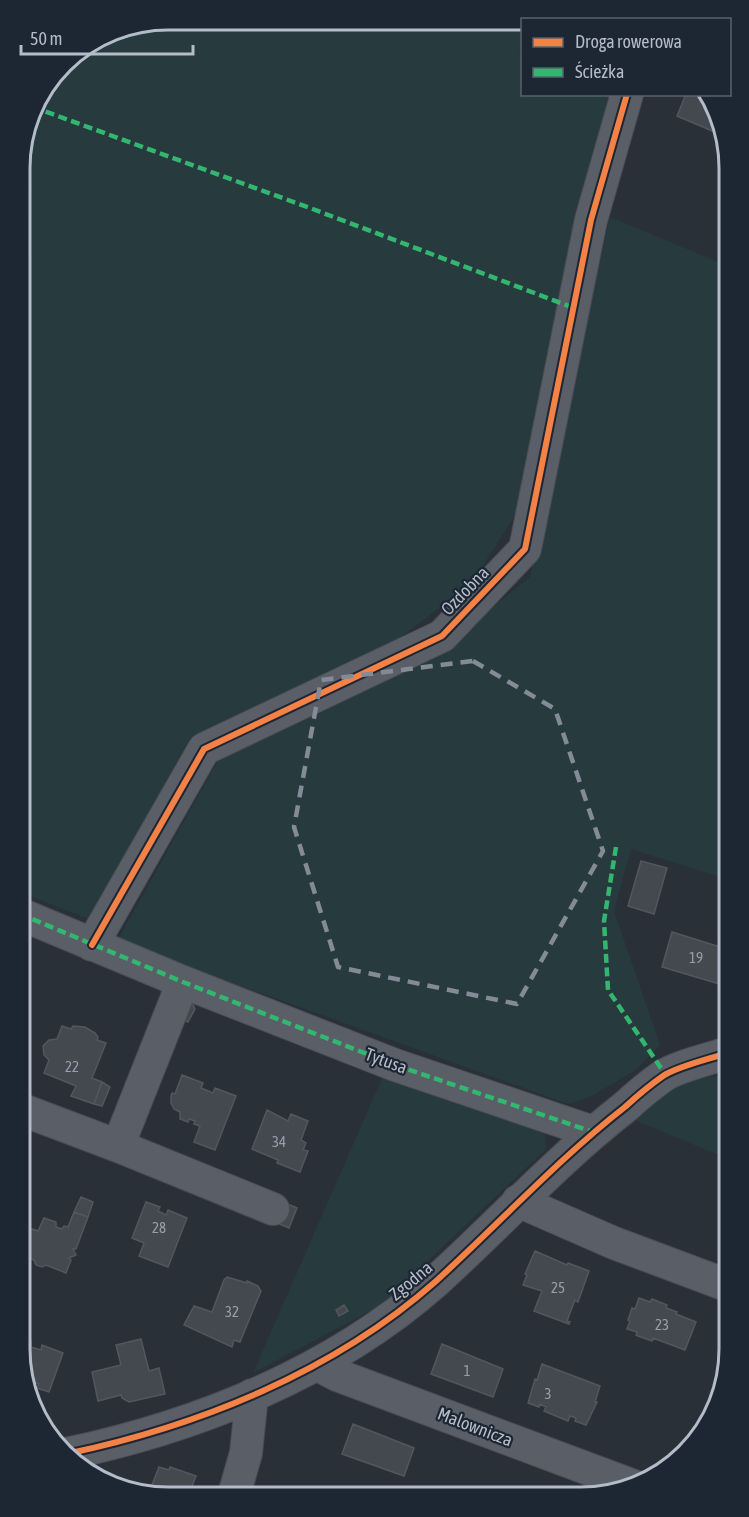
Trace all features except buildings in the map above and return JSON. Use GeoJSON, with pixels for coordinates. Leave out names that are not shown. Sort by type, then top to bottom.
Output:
{"type":"FeatureCollection","features":[{"type":"Feature","properties":{"kind":"street","name":"Ozdobna"},"geometry":{"type":"LineString","coordinates":[[92,945],[204,749],[442,636],[525,549],[591,220],[626,96]]}},
{"type":"Feature","properties":{"kind":"street","name":"Tytusa"},"geometry":{"type":"LineString","coordinates":[[30,918],[183,982],[395,1065],[593,1132]]}},
{"type":"Feature","properties":{"kind":"street"},"geometry":{"type":"LineString","coordinates":[[118,1146],[183,982]]}},
{"type":"Feature","properties":{"kind":"street","name":"Zgodna"},"geometry":{"type":"LineString","coordinates":[[70,1447],[168,1428],[252,1395],[318,1365],[400,1310],[435,1282],[593,1132],[665,1074],[719,1056]]}},
{"type":"Feature","properties":{"kind":"street"},"geometry":{"type":"LineString","coordinates":[[30,1113],[273,1209]]}},
{"type":"Feature","properties":{"kind":"street"},"geometry":{"type":"LineString","coordinates":[[518,1201],[614,1243],[719,1282]]}},
{"type":"Feature","properties":{"kind":"street","name":"Malownicza"},"geometry":{"type":"LineString","coordinates":[[318,1365],[348,1379],[621,1481]]}},
{"type":"Feature","properties":{"kind":"street"},"geometry":{"type":"LineString","coordinates":[[236,1487],[246,1453],[252,1395]]}},
{"type":"Feature","properties":{"kind":"highlighted area"},"geometry":{"type":"Polygon","coordinates":[[[473,661],[555,709],[603,851],[517,1004],[338,967],[294,827],[321,680],[473,661]]]}},
{"type":"Feature","properties":{"kind":"green space"},"geometry":{"type":"Polygon","coordinates":[[[159,30],[521,30],[519,52],[521,53],[521,96],[610,96],[548,346],[516,514],[471,584],[389,646],[265,707],[190,738],[89,919],[30,896],[30,159],[40,115],[58,84],[84,58],[107,44],[141,33],[159,30]]]}},
{"type":"Feature","properties":{"kind":"green space"},"geometry":{"type":"Polygon","coordinates":[[[610,217],[719,262],[719,877],[631,849],[614,911],[660,1045],[636,1070],[590,1097],[568,1104],[117,941],[223,752],[425,662],[530,577],[610,217]]]}},
{"type":"Feature","properties":{"kind":"green space"},"geometry":{"type":"Polygon","coordinates":[[[719,1075],[719,1155],[630,1118],[684,1082],[719,1075]]]}},
{"type":"Feature","properties":{"kind":"green space"},"geometry":{"type":"Polygon","coordinates":[[[383,1076],[544,1127],[546,1149],[381,1305],[253,1373],[383,1076]]]}},
{"type":"Feature","properties":{"kind":"marked path"},"geometry":{"type":"LineString","coordinates":[[42,110],[574,308]]}},
{"type":"Feature","properties":{"kind":"marked path"},"geometry":{"type":"LineString","coordinates":[[616,847],[604,921],[608,990],[665,1074]]}},
{"type":"Feature","properties":{"kind":"marked path"},"geometry":{"type":"LineString","coordinates":[[30,918],[183,982],[395,1065],[593,1132]]}},
{"type":"Feature","properties":{"kind":"cycle path"},"geometry":{"type":"LineString","coordinates":[[92,945],[204,749],[442,636],[525,549],[591,220],[626,96]]}},
{"type":"Feature","properties":{"kind":"cycle path"},"geometry":{"type":"LineString","coordinates":[[76,1452],[165,1428],[214,1411],[308,1369],[353,1343],[395,1314],[435,1282],[552,1170],[653,1083],[677,1069],[719,1055]]}}]}
